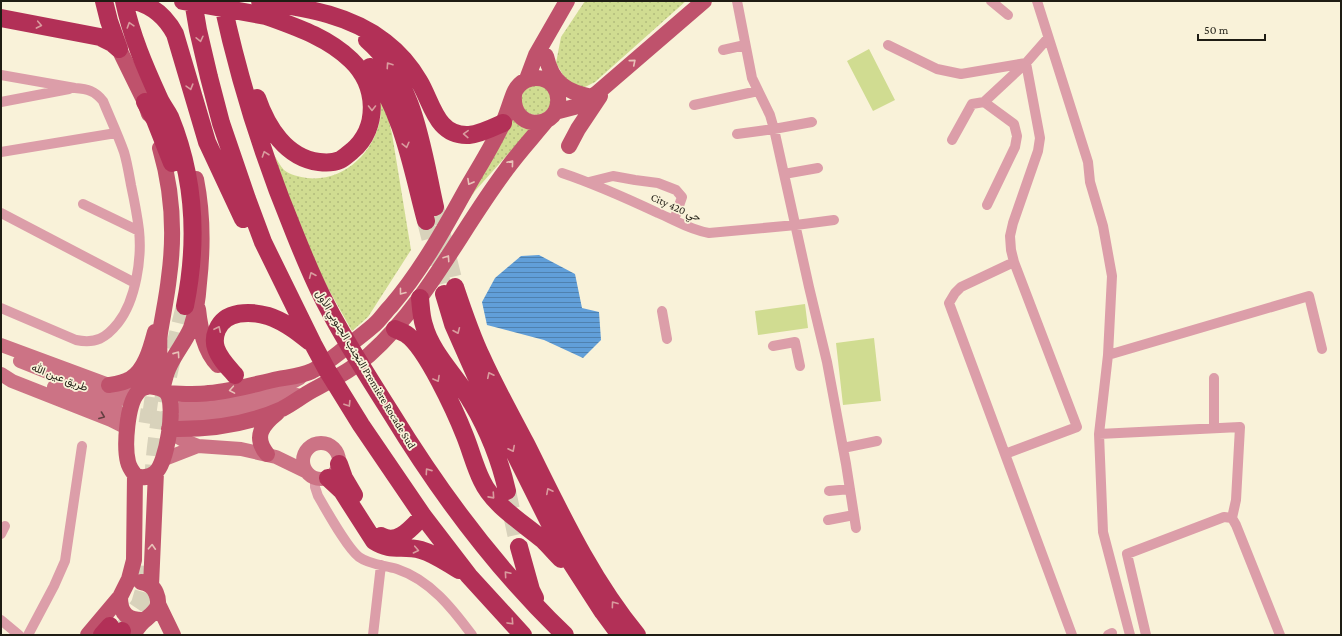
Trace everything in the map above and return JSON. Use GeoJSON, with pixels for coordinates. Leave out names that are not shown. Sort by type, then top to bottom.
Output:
{"type":"FeatureCollection","features":[{"type":"Feature","properties":{"kind":"highway"},"geometry":{"type":"LineString","coordinates":[[104,1],[119,49]]}},
{"type":"Feature","properties":{"kind":"highway"},"geometry":{"type":"LineString","coordinates":[[112,1],[121,37],[148,86],[155,120],[171,158],[176,179],[180,206],[180,305]]}},
{"type":"Feature","properties":{"kind":"highway"},"geometry":{"type":"LineString","coordinates":[[124,1],[152,101],[169,116],[182,153],[192,205],[193,253],[191,280],[180,305]]}},
{"type":"Feature","properties":{"kind":"highway"},"geometry":{"type":"LineString","coordinates":[[135,1],[154,8],[159,12],[168,22],[175,34],[209,148],[268,268],[286,291]]}},
{"type":"Feature","properties":{"kind":"highway"},"geometry":{"type":"LineString","coordinates":[[183,1],[269,5],[318,12],[354,22],[387,43],[411,68],[419,80],[437,119],[447,129],[468,135],[479,133],[503,123]]}},
{"type":"Feature","properties":{"kind":"highway"},"geometry":{"type":"LineString","coordinates":[[193,1],[199,37],[221,123],[262,242],[313,344],[361,425],[423,516],[469,576],[523,635]]}},
{"type":"Feature","properties":{"kind":"highway","name":"التجنب الجنوبي الأول Première Rocade Sud"},"geometry":{"type":"LineString","coordinates":[[222,1],[245,94],[276,188],[305,260],[327,307],[409,443],[470,529],[542,613],[565,635]]}},
{"type":"Feature","properties":{"kind":"highway"},"geometry":{"type":"LineString","coordinates":[[230,37],[243,60],[259,106],[271,128],[281,142],[300,157],[326,163],[340,160],[351,152],[363,140],[372,114],[371,92],[365,77],[352,60],[330,43],[295,26],[269,5]]}},
{"type":"Feature","properties":{"kind":"highway"},"geometry":{"type":"LineString","coordinates":[[269,5],[312,25],[328,30],[343,39],[361,56],[373,71],[401,126],[430,214],[420,139],[413,113],[403,87],[378,50],[346,24],[318,12]]}},
{"type":"Feature","properties":{"kind":"highway"},"geometry":{"type":"LineString","coordinates":[[1,18],[100,37],[112,43],[119,49]]}},
{"type":"Feature","properties":{"kind":"highway"},"geometry":{"type":"LineString","coordinates":[[620,635],[563,550],[476,376],[453,324],[450,291],[467,323],[482,358],[584,558],[637,635]]}},
{"type":"Feature","properties":{"kind":"highway"},"geometry":{"type":"LineString","coordinates":[[420,298],[424,326],[429,339],[436,351],[458,380],[486,428],[498,460],[507,491]]}},
{"type":"Feature","properties":{"kind":"highway"},"geometry":{"type":"LineString","coordinates":[[235,375],[218,353],[215,346],[215,339],[219,325],[231,316],[248,313],[269,316],[288,325],[313,344]]}},
{"type":"Feature","properties":{"kind":"highway"},"geometry":{"type":"LineString","coordinates":[[395,329],[406,334],[416,343],[435,375],[451,404],[487,491],[500,504],[545,541],[586,585]]}},
{"type":"Feature","properties":{"kind":"highway"},"geometry":{"type":"LineString","coordinates":[[322,473],[348,484],[379,535],[389,539],[399,538],[414,526],[423,516]]}},
{"type":"Feature","properties":{"kind":"highway"},"geometry":{"type":"LineString","coordinates":[[322,473],[342,491],[374,541],[381,546],[414,549],[428,553],[469,576]]}},
{"type":"Feature","properties":{"kind":"highway"},"geometry":{"type":"LineString","coordinates":[[519,547],[531,590],[542,613]]}},
{"type":"Feature","properties":{"kind":"main road"},"geometry":{"type":"LineString","coordinates":[[534,79],[536,55],[567,1]]}},
{"type":"Feature","properties":{"kind":"main road"},"geometry":{"type":"LineString","coordinates":[[534,79],[546,56],[550,44],[575,1]]}},
{"type":"Feature","properties":{"kind":"main road"},"geometry":{"type":"LineString","coordinates":[[514,95],[513,102],[515,110],[519,116],[532,123],[539,123],[551,116],[578,106],[612,82],[704,1]]}},
{"type":"Feature","properties":{"kind":"main road"},"geometry":{"type":"LineString","coordinates":[[119,49],[152,101]]}},
{"type":"Feature","properties":{"kind":"main road"},"geometry":{"type":"LineString","coordinates":[[546,56],[551,73],[566,89],[578,94],[592,97]]}},
{"type":"Feature","properties":{"kind":"main road"},"geometry":{"type":"LineString","coordinates":[[154,390],[207,394],[240,388],[311,372],[336,356],[374,325],[414,278],[503,123],[516,88],[521,83],[534,79],[548,81],[553,85],[557,92],[558,106],[506,170],[420,298],[395,329],[369,355],[343,374],[282,408],[257,418],[224,426],[169,431]]}},
{"type":"Feature","properties":{"kind":"main road"},"geometry":{"type":"LineString","coordinates":[[569,146],[588,112],[612,82]]}},
{"type":"Feature","properties":{"kind":"main road"},"geometry":{"type":"LineString","coordinates":[[180,305],[200,322],[207,348],[216,363],[235,375],[253,380],[270,381]]}},
{"type":"Feature","properties":{"kind":"main road"},"geometry":{"type":"LineString","coordinates":[[109,386],[131,379],[138,372],[152,342],[180,305]]}},
{"type":"Feature","properties":{"kind":"main road"},"geometry":{"type":"LineString","coordinates":[[115,629],[122,593],[129,579],[134,560],[132,469],[126,448],[127,428],[132,404],[154,390],[180,351],[191,328],[180,305]]}},
{"type":"Feature","properties":{"kind":"main road"},"geometry":{"type":"LineString","coordinates":[[154,390],[156,372],[160,359],[158,346],[180,305]]}},
{"type":"Feature","properties":{"kind":"main road"},"geometry":{"type":"LineString","coordinates":[[151,586],[159,466],[169,431],[172,412],[171,401],[154,390]]}},
{"type":"Feature","properties":{"kind":"main road"},"geometry":{"type":"LineString","coordinates":[[271,456],[260,443],[260,434],[266,423],[282,408]]}},
{"type":"Feature","properties":{"kind":"main road"},"geometry":{"type":"LineString","coordinates":[[132,469],[138,476],[145,477],[159,466]]}},
{"type":"Feature","properties":{"kind":"main road"},"geometry":{"type":"LineString","coordinates":[[115,629],[119,586],[124,571],[132,469]]}},
{"type":"Feature","properties":{"kind":"main road"},"geometry":{"type":"LineString","coordinates":[[164,635],[146,619],[137,620],[129,618],[123,612],[120,605],[122,593],[134,583],[146,583],[151,586],[156,594],[158,604],[173,635]]}},
{"type":"Feature","properties":{"kind":"main road"},"geometry":{"type":"LineString","coordinates":[[88,635],[115,629],[146,619],[156,610],[158,604]]}},
{"type":"Feature","properties":{"kind":"street"},"geometry":{"type":"LineString","coordinates":[[738,1],[752,78],[770,115],[774,129],[827,362],[856,528]]}},
{"type":"Feature","properties":{"kind":"street"},"geometry":{"type":"LineString","coordinates":[[991,1],[1008,15]]}},
{"type":"Feature","properties":{"kind":"street"},"geometry":{"type":"LineString","coordinates":[[1037,1],[1088,162],[1090,182],[1103,226],[1110,262],[1112,276],[1108,355],[1099,434],[1103,532],[1130,635]]}},
{"type":"Feature","properties":{"kind":"street"},"geometry":{"type":"LineString","coordinates":[[952,140],[972,104],[984,102],[1026,63],[1048,38]]}},
{"type":"Feature","properties":{"kind":"street"},"geometry":{"type":"LineString","coordinates":[[723,50],[745,45]]}},
{"type":"Feature","properties":{"kind":"street"},"geometry":{"type":"LineString","coordinates":[[888,45],[937,69],[961,74],[1026,63]]}},
{"type":"Feature","properties":{"kind":"street"},"geometry":{"type":"LineString","coordinates":[[1005,454],[1077,427],[1014,262],[1011,250],[1010,236],[1013,223],[1038,151],[1040,138],[1026,63]]}},
{"type":"Feature","properties":{"kind":"street"},"geometry":{"type":"LineString","coordinates":[[1,75],[87,89],[97,94],[103,101],[124,153],[139,231],[139,254],[132,295],[120,321],[111,332],[100,339],[92,342],[76,340],[1,308]]}},
{"type":"Feature","properties":{"kind":"street"},"geometry":{"type":"LineString","coordinates":[[1,102],[75,88]]}},
{"type":"Feature","properties":{"kind":"street"},"geometry":{"type":"LineString","coordinates":[[694,105],[758,91]]}},
{"type":"Feature","properties":{"kind":"street"},"geometry":{"type":"LineString","coordinates":[[984,102],[1014,124],[1017,136],[1016,147],[987,205]]}},
{"type":"Feature","properties":{"kind":"street"},"geometry":{"type":"LineString","coordinates":[[737,134],[812,122]]}},
{"type":"Feature","properties":{"kind":"street"},"geometry":{"type":"LineString","coordinates":[[1,152],[116,133]]}},
{"type":"Feature","properties":{"kind":"street"},"geometry":{"type":"LineString","coordinates":[[784,174],[818,168]]}},
{"type":"Feature","properties":{"kind":"street","name":"City 420 حي"},"geometry":{"type":"LineString","coordinates":[[562,173],[589,182],[689,228],[709,233],[834,220]]}},
{"type":"Feature","properties":{"kind":"street"},"geometry":{"type":"LineString","coordinates":[[589,182],[613,176],[658,183],[676,190],[682,197],[674,220]]}},
{"type":"Feature","properties":{"kind":"street"},"geometry":{"type":"LineString","coordinates":[[83,204],[139,231]]}},
{"type":"Feature","properties":{"kind":"street"},"geometry":{"type":"LineString","coordinates":[[1,213],[135,284]]}},
{"type":"Feature","properties":{"kind":"street"},"geometry":{"type":"LineString","coordinates":[[1014,262],[961,287],[949,303],[1072,635]]}},
{"type":"Feature","properties":{"kind":"street"},"geometry":{"type":"LineString","coordinates":[[1108,355],[1309,296],[1322,349]]}},
{"type":"Feature","properties":{"kind":"street"},"geometry":{"type":"LineString","coordinates":[[662,311],[667,338]]}},
{"type":"Feature","properties":{"kind":"street"},"geometry":{"type":"LineString","coordinates":[[773,346],[795,342],[800,366]]}},
{"type":"Feature","properties":{"kind":"street"},"geometry":{"type":"LineString","coordinates":[[1,345],[109,386],[154,390]]}},
{"type":"Feature","properties":{"kind":"street","name":"طريق عين الله"},"geometry":{"type":"LineString","coordinates":[[1,352],[62,378],[119,405],[1,367]]}},
{"type":"Feature","properties":{"kind":"street"},"geometry":{"type":"LineString","coordinates":[[311,372],[294,382],[242,401],[182,414],[208,420],[244,413],[314,389]]}},
{"type":"Feature","properties":{"kind":"street"},"geometry":{"type":"LineString","coordinates":[[1,374],[12,381],[111,420],[127,428]]}},
{"type":"Feature","properties":{"kind":"street"},"geometry":{"type":"LineString","coordinates":[[1214,378],[1214,428]]}},
{"type":"Feature","properties":{"kind":"street"},"geometry":{"type":"LineString","coordinates":[[1099,434],[1240,427],[1236,500],[1232,518],[1280,635]]}},
{"type":"Feature","properties":{"kind":"street"},"geometry":{"type":"LineString","coordinates":[[169,431],[183,440],[198,446],[241,449],[271,456],[322,473]]}},
{"type":"Feature","properties":{"kind":"street"},"geometry":{"type":"LineString","coordinates":[[843,448],[877,441]]}},
{"type":"Feature","properties":{"kind":"street"},"geometry":{"type":"LineString","coordinates":[[271,456],[292,455],[321,442],[333,447],[338,455],[322,473],[315,487],[318,496],[352,550],[362,559],[398,569],[418,579],[443,598],[472,635]]}},
{"type":"Feature","properties":{"kind":"street"},"geometry":{"type":"LineString","coordinates":[[28,635],[54,586],[65,561],[82,446]]}},
{"type":"Feature","properties":{"kind":"street"},"geometry":{"type":"LineString","coordinates":[[159,466],[198,446]]}},
{"type":"Feature","properties":{"kind":"street"},"geometry":{"type":"LineString","coordinates":[[306,450],[303,464],[322,473]]}},
{"type":"Feature","properties":{"kind":"street"},"geometry":{"type":"LineString","coordinates":[[829,491],[850,488]]}},
{"type":"Feature","properties":{"kind":"street"},"geometry":{"type":"LineString","coordinates":[[828,520],[854,515]]}},
{"type":"Feature","properties":{"kind":"street"},"geometry":{"type":"LineString","coordinates":[[1146,635],[1127,554],[1224,517],[1232,518]]}},
{"type":"Feature","properties":{"kind":"street"},"geometry":{"type":"LineString","coordinates":[[373,635],[381,564]]}},
{"type":"Feature","properties":{"kind":"street"},"geometry":{"type":"LineString","coordinates":[[1,620],[19,635]]}},
{"type":"Feature","properties":{"kind":"green space"},"geometry":{"type":"Polygon","coordinates":[[[585,1],[686,1],[595,82],[581,89],[568,83],[556,63],[561,37],[585,1]]]}},
{"type":"Feature","properties":{"kind":"green space"},"geometry":{"type":"Polygon","coordinates":[[[869,49],[895,100],[873,111],[847,61],[869,49]]]}},
{"type":"Feature","properties":{"kind":"green space"},"geometry":{"type":"Polygon","coordinates":[[[536,85],[547,89],[551,100],[547,111],[536,115],[525,111],[521,100],[525,89],[536,85]]]}},
{"type":"Feature","properties":{"kind":"green space"},"geometry":{"type":"Polygon","coordinates":[[[377,86],[387,113],[392,134],[411,250],[368,317],[352,331],[305,244],[274,155],[281,167],[286,172],[301,177],[320,178],[333,175],[344,170],[363,154],[371,144],[376,132],[381,112],[377,86]]]}},
{"type":"Feature","properties":{"kind":"green space"},"geometry":{"type":"Polygon","coordinates":[[[513,113],[532,127],[475,191],[424,266],[513,113]]]}},
{"type":"Feature","properties":{"kind":"green space"},"geometry":{"type":"Polygon","coordinates":[[[805,304],[808,328],[758,335],[755,311],[805,304]]]}},
{"type":"Feature","properties":{"kind":"green space"},"geometry":{"type":"Polygon","coordinates":[[[874,338],[881,401],[843,405],[836,343],[874,338]]]}},
{"type":"Feature","properties":{"kind":"water"},"geometry":{"type":"Polygon","coordinates":[[[539,255],[575,274],[582,308],[599,312],[601,340],[583,358],[544,340],[487,325],[482,302],[495,278],[521,256],[539,255]]]}},
{"type":"Feature","properties":{"kind":"tunnel"},"geometry":{"type":"LineString","coordinates":[[435,207],[455,287]]}},
{"type":"Feature","properties":{"kind":"tunnel"},"geometry":{"type":"LineString","coordinates":[[426,221],[442,284]]}},
{"type":"Feature","properties":{"kind":"tunnel"},"geometry":{"type":"LineString","coordinates":[[153,483],[160,415],[185,306]]}},
{"type":"Feature","properties":{"kind":"tunnel"},"geometry":{"type":"LineString","coordinates":[[123,400],[180,408]]}},
{"type":"Feature","properties":{"kind":"tunnel"},"geometry":{"type":"LineString","coordinates":[[119,412],[182,420]]}},
{"type":"Feature","properties":{"kind":"tunnel"},"geometry":{"type":"LineString","coordinates":[[507,491],[519,547]]}},
{"type":"Feature","properties":{"kind":"tunnel"},"geometry":{"type":"LineString","coordinates":[[122,631],[140,604],[145,587],[147,566]]}}]}
